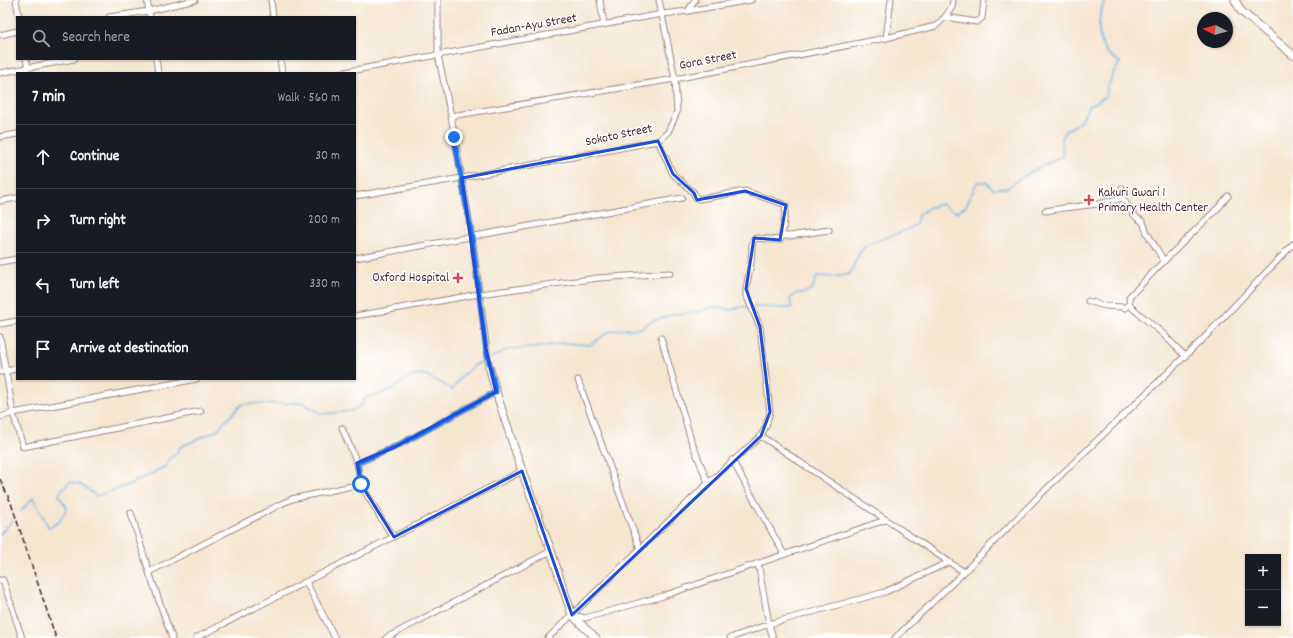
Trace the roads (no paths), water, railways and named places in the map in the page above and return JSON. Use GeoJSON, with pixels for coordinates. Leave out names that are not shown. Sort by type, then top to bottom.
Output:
{"type":"FeatureCollection","features":[{"type":"Feature","properties":{"kind":"main road"},"geometry":{"type":"LineString","coordinates":[[1235,0],[1241,11],[1293,55]]}},
{"type":"Feature","properties":{"kind":"main road"},"geometry":{"type":"LineString","coordinates":[[489,366],[522,471],[552,551],[572,615],[596,638]]}},
{"type":"Feature","properties":{"kind":"street"},"geometry":{"type":"LineString","coordinates":[[16,0],[20,16]]}},
{"type":"Feature","properties":{"kind":"street"},"geometry":{"type":"LineString","coordinates":[[147,0],[150,16]]}},
{"type":"Feature","properties":{"kind":"street"},"geometry":{"type":"LineString","coordinates":[[115,16],[149,11],[195,0]]}},
{"type":"Feature","properties":{"kind":"street"},"geometry":{"type":"LineString","coordinates":[[271,0],[273,16]]}},
{"type":"Feature","properties":{"kind":"street"},"geometry":{"type":"LineString","coordinates":[[438,0],[438,55],[451,116],[472,237],[489,366]]}},
{"type":"Feature","properties":{"kind":"street"},"geometry":{"type":"LineString","coordinates":[[600,0],[604,25]]}},
{"type":"Feature","properties":{"kind":"street","name":"Sokoto Street"},"geometry":{"type":"LineString","coordinates":[[356,196],[462,178],[658,141],[668,132],[677,112],[675,79],[659,0]]}},
{"type":"Feature","properties":{"kind":"street"},"geometry":{"type":"LineString","coordinates":[[688,11],[695,0]]}},
{"type":"Feature","properties":{"kind":"street","name":"Fadan-Ayu Street"},"geometry":{"type":"LineString","coordinates":[[344,72],[662,14],[751,0]]}},
{"type":"Feature","properties":{"kind":"street"},"geometry":{"type":"LineString","coordinates":[[886,38],[891,0]]}},
{"type":"Feature","properties":{"kind":"street"},"geometry":{"type":"LineString","coordinates":[[953,0],[952,7],[945,17],[977,22],[982,18],[984,0]]}},
{"type":"Feature","properties":{"kind":"street","name":"Gora Street"},"geometry":{"type":"LineString","coordinates":[[451,116],[675,79],[886,38],[936,26],[945,17]]}},
{"type":"Feature","properties":{"kind":"street"},"geometry":{"type":"LineString","coordinates":[[0,35],[16,31]]}},
{"type":"Feature","properties":{"kind":"street"},"geometry":{"type":"LineString","coordinates":[[26,60],[28,67]]}},
{"type":"Feature","properties":{"kind":"street"},"geometry":{"type":"LineString","coordinates":[[0,73],[68,60]]}},
{"type":"Feature","properties":{"kind":"street"},"geometry":{"type":"LineString","coordinates":[[156,60],[158,72]]}},
{"type":"Feature","properties":{"kind":"street"},"geometry":{"type":"LineString","coordinates":[[280,60],[282,72]]}},
{"type":"Feature","properties":{"kind":"street"},"geometry":{"type":"LineString","coordinates":[[0,137],[16,134]]}},
{"type":"Feature","properties":{"kind":"street"},"geometry":{"type":"LineString","coordinates":[[548,638],[732,460],[761,436],[770,412],[760,327],[746,295],[746,289],[753,241],[756,238],[780,240],[782,236],[786,205],[745,191],[700,199],[696,198],[694,193],[674,174],[658,141]]}},
{"type":"Feature","properties":{"kind":"street"},"geometry":{"type":"LineString","coordinates":[[1122,188],[1124,198],[1130,210],[1143,222],[1146,233],[1164,261]]}},
{"type":"Feature","properties":{"kind":"street"},"geometry":{"type":"LineString","coordinates":[[1088,301],[1105,306],[1125,308],[1129,304],[1130,297],[1219,207],[1228,196]]}},
{"type":"Feature","properties":{"kind":"street"},"geometry":{"type":"LineString","coordinates":[[0,201],[16,198]]}},
{"type":"Feature","properties":{"kind":"street"},"geometry":{"type":"LineString","coordinates":[[356,258],[682,198]]}},
{"type":"Feature","properties":{"kind":"street"},"geometry":{"type":"LineString","coordinates":[[1045,211],[1098,204],[1124,198]]}},
{"type":"Feature","properties":{"kind":"street"},"geometry":{"type":"LineString","coordinates":[[782,236],[829,230]]}},
{"type":"Feature","properties":{"kind":"street"},"geometry":{"type":"LineString","coordinates":[[895,638],[964,572],[1039,496],[1205,337],[1293,244]]}},
{"type":"Feature","properties":{"kind":"street"},"geometry":{"type":"LineString","coordinates":[[0,262],[16,259]]}},
{"type":"Feature","properties":{"kind":"street"},"geometry":{"type":"LineString","coordinates":[[356,316],[479,294],[598,278],[670,273]]}},
{"type":"Feature","properties":{"kind":"street"},"geometry":{"type":"LineString","coordinates":[[1129,304],[1162,333],[1185,356]]}},
{"type":"Feature","properties":{"kind":"street"},"geometry":{"type":"LineString","coordinates":[[0,324],[16,321]]}},
{"type":"Feature","properties":{"kind":"street"},"geometry":{"type":"LineString","coordinates":[[0,337],[13,413],[23,447],[201,411]]}},
{"type":"Feature","properties":{"kind":"street"},"geometry":{"type":"LineString","coordinates":[[661,338],[691,440],[708,483]]}},
{"type":"Feature","properties":{"kind":"street"},"geometry":{"type":"LineString","coordinates":[[0,372],[16,369]]}},
{"type":"Feature","properties":{"kind":"street"},"geometry":{"type":"LineString","coordinates":[[0,417],[13,413],[192,380]]}},
{"type":"Feature","properties":{"kind":"street"},"geometry":{"type":"LineString","coordinates":[[578,380],[640,549]]}},
{"type":"Feature","properties":{"kind":"street"},"geometry":{"type":"LineString","coordinates":[[357,463],[395,447],[496,392]]}},
{"type":"Feature","properties":{"kind":"street"},"geometry":{"type":"LineString","coordinates":[[342,428],[357,463],[361,484],[383,522],[394,537]]}},
{"type":"Feature","properties":{"kind":"street"},"geometry":{"type":"LineString","coordinates":[[761,436],[884,520],[964,572]]}},
{"type":"Feature","properties":{"kind":"street"},"geometry":{"type":"LineString","coordinates":[[732,460],[784,554]]}},
{"type":"Feature","properties":{"kind":"street"},"geometry":{"type":"LineString","coordinates":[[196,638],[522,471]]}},
{"type":"Feature","properties":{"kind":"street"},"geometry":{"type":"LineString","coordinates":[[149,572],[292,499],[361,484]]}},
{"type":"Feature","properties":{"kind":"street"},"geometry":{"type":"LineString","coordinates":[[130,513],[172,638]]}},
{"type":"Feature","properties":{"kind":"street"},"geometry":{"type":"LineString","coordinates":[[572,615],[585,618],[663,596],[884,520]]}},
{"type":"Feature","properties":{"kind":"street"},"geometry":{"type":"LineString","coordinates":[[386,638],[552,551]]}},
{"type":"Feature","properties":{"kind":"street"},"geometry":{"type":"LineString","coordinates":[[730,638],[769,624],[885,592],[949,562]]}},
{"type":"Feature","properties":{"kind":"street"},"geometry":{"type":"LineString","coordinates":[[758,563],[773,638]]}},
{"type":"Feature","properties":{"kind":"street"},"geometry":{"type":"LineString","coordinates":[[0,580],[3,580],[22,638]]}},
{"type":"Feature","properties":{"kind":"street"},"geometry":{"type":"LineString","coordinates":[[306,582],[335,638]]}},
{"type":"Feature","properties":{"kind":"waterway"},"geometry":{"type":"LineString","coordinates":[[754,307],[792,308],[790,299],[797,293],[812,290],[817,276],[834,277],[850,274],[864,247],[913,226],[917,223],[918,215],[930,207],[942,204],[957,212],[966,206],[977,182],[986,182],[993,189],[1007,188],[1030,172],[1063,156],[1062,138],[1065,131],[1080,122],[1088,107],[1105,97],[1111,79],[1120,62],[1106,52],[1100,38],[1099,25],[1105,0]]}},
{"type":"Feature","properties":{"kind":"waterway"},"geometry":{"type":"LineString","coordinates":[[490,358],[510,349],[534,348],[562,343],[590,345],[607,333],[615,330],[642,328],[649,322],[675,314],[697,312],[714,307],[730,310],[741,307],[750,307]]}},
{"type":"Feature","properties":{"kind":"waterway"},"geometry":{"type":"LineString","coordinates":[[21,511],[33,498],[49,528],[59,522],[67,508],[59,495],[62,489],[70,482],[81,485],[96,496],[132,483],[166,466],[170,458],[176,454],[180,447],[216,431],[242,404],[303,403],[322,414],[352,411],[362,404],[366,397],[392,389],[408,379],[421,374],[426,375],[452,390],[461,377],[475,365],[486,360]]}},
{"type":"Feature","properties":{"kind":"waterway"},"geometry":{"type":"LineString","coordinates":[[0,534],[13,520]]}},
{"type":"Feature","properties":{"kind":"railway"},"geometry":{"type":"LineString","coordinates":[[0,479],[11,503],[56,638]]}},
{"type":"Feature","properties":{"kind":"place","name":"Kakuri Gwari 1 Primary Health Center"},"geometry":{"type":"Point","coordinates":[1089,200]}},
{"type":"Feature","properties":{"kind":"place","name":"Oxford Hospital"},"geometry":{"type":"Point","coordinates":[458,278]}}]}
